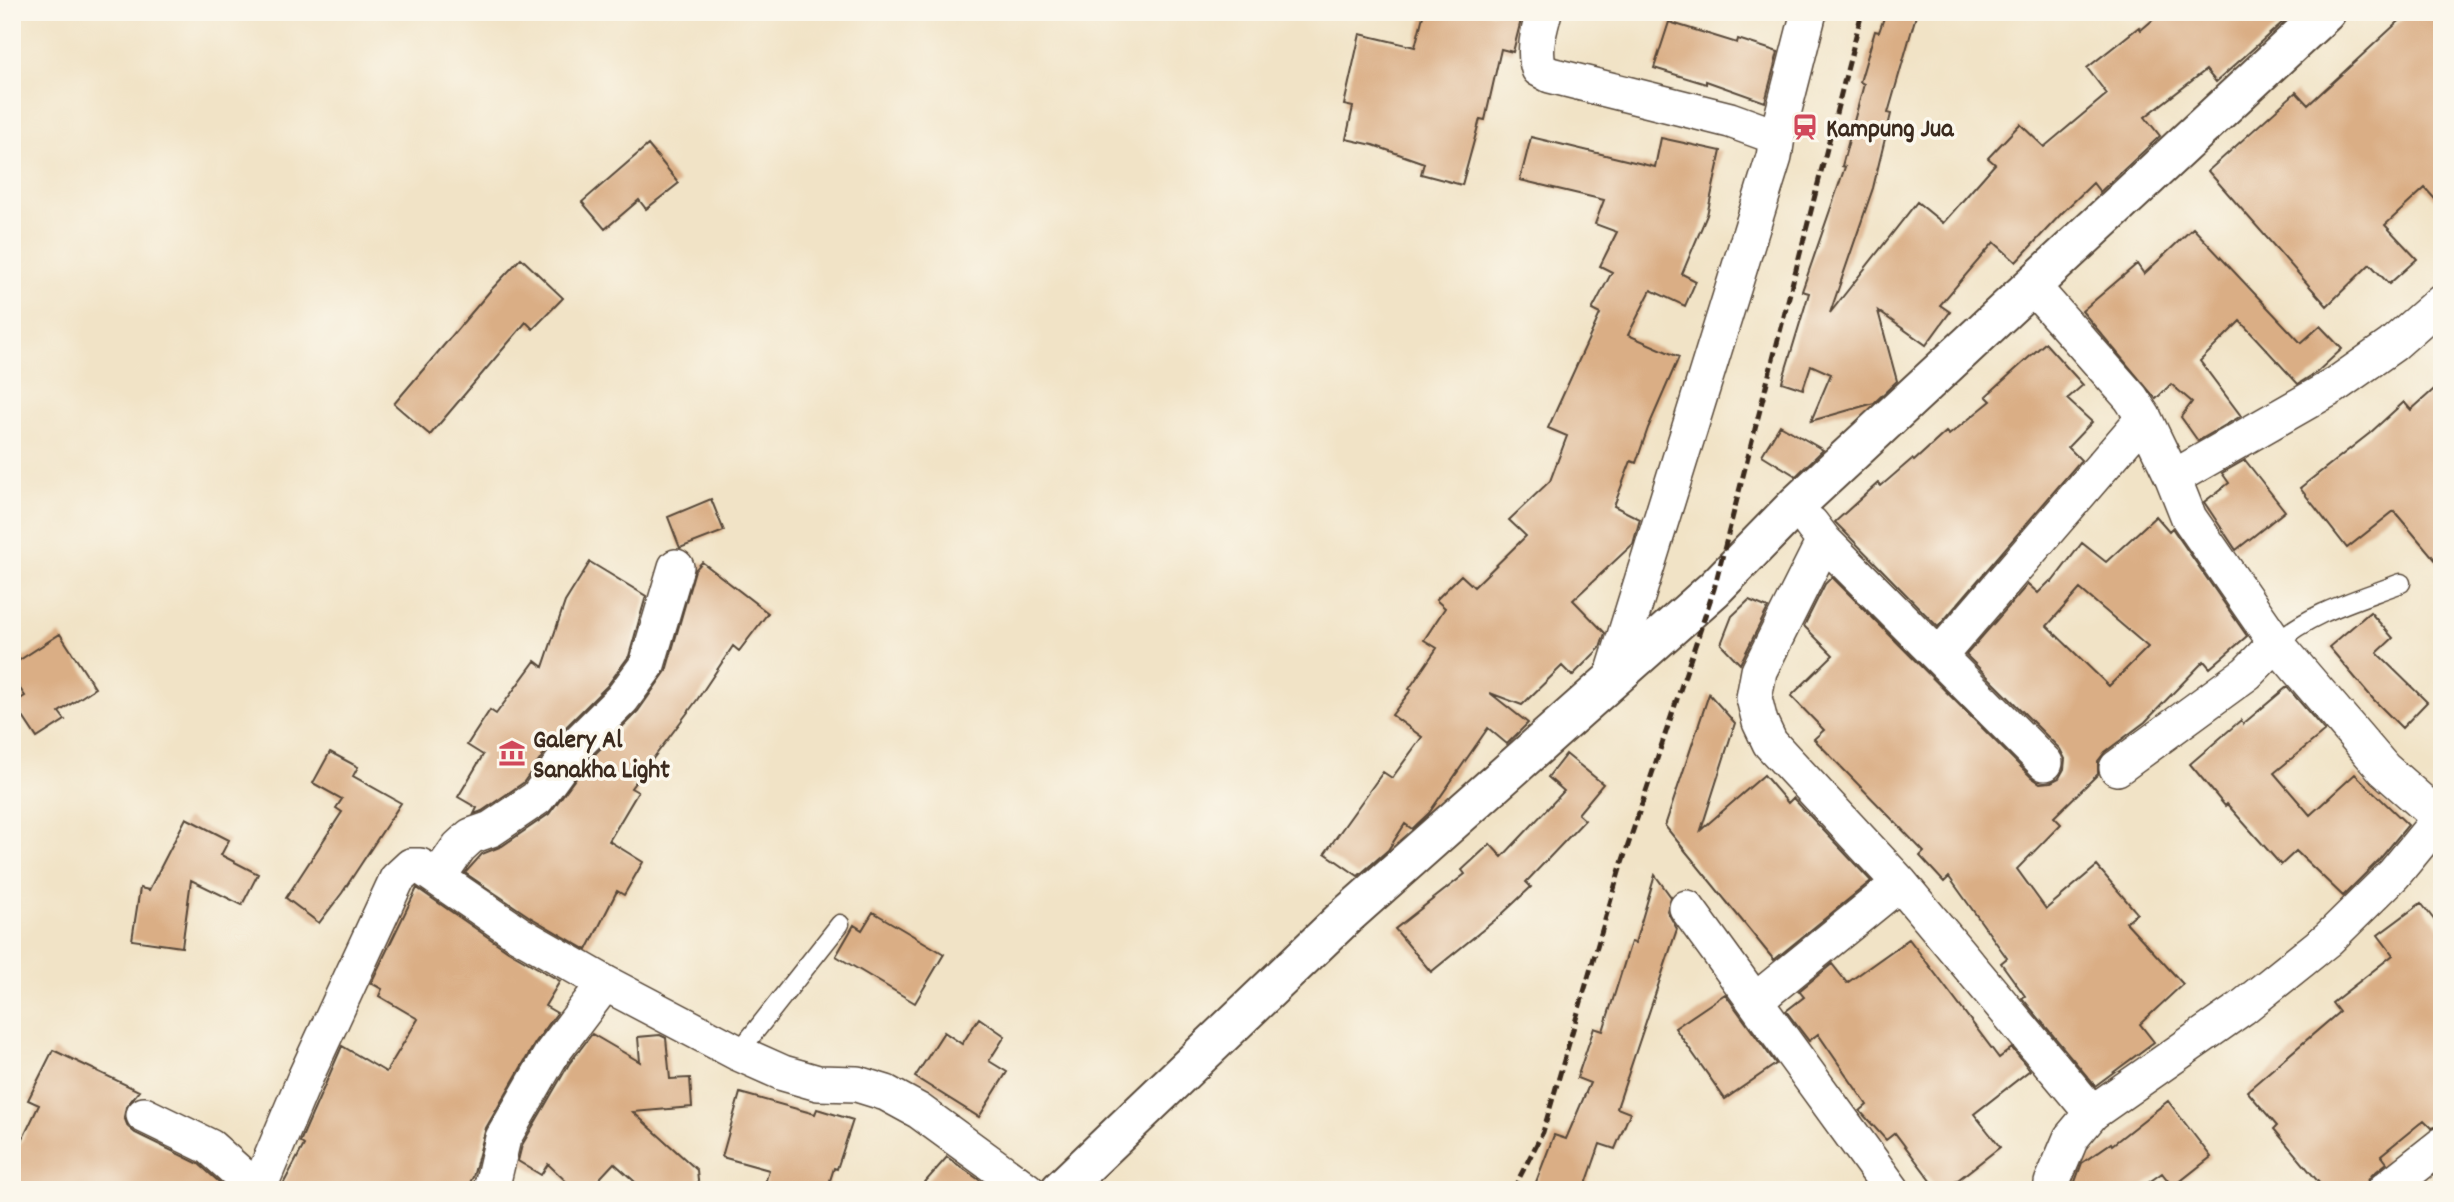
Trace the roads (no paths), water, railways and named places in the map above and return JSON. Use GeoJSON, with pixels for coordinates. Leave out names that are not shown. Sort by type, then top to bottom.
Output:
{"type":"FeatureCollection","features":[{"type":"Feature","properties":{"kind":"street"},"geometry":{"type":"LineString","coordinates":[[1544,12],[1537,37],[1536,59],[1539,69],[1550,75],[1730,120],[1777,136]]}},
{"type":"Feature","properties":{"kind":"street"},"geometry":{"type":"LineString","coordinates":[[1611,681],[1774,157],[1809,12]]}},
{"type":"Feature","properties":{"kind":"street"},"geometry":{"type":"LineString","coordinates":[[1060,1190],[1345,917],[1714,589],[1797,505],[2326,12]]}},
{"type":"Feature","properties":{"kind":"street"},"geometry":{"type":"LineString","coordinates":[[2032,286],[2132,398],[2173,478],[2189,518],[2276,643],[2384,769],[2441,819],[2394,874],[2328,939],[2242,1008],[2092,1113],[2071,1138],[2048,1188]]}},
{"type":"Feature","properties":{"kind":"street"},"geometry":{"type":"LineString","coordinates":[[2173,478],[2334,386],[2392,345],[2442,301]]}},
{"type":"Feature","properties":{"kind":"street"},"geometry":{"type":"LineString","coordinates":[[1939,656],[2144,418]]}},
{"type":"Feature","properties":{"kind":"street"},"geometry":{"type":"LineString","coordinates":[[1797,505],[1824,541],[2045,763]]}},
{"type":"Feature","properties":{"kind":"street"},"geometry":{"type":"LineString","coordinates":[[1824,541],[1759,671],[1754,698],[1760,722],[1770,743],[1900,883],[2092,1113]]}},
{"type":"Feature","properties":{"kind":"street"},"geometry":{"type":"LineString","coordinates":[[438,877],[459,847],[471,836],[491,829],[537,798],[573,747],[622,699],[647,665],[676,567]]}},
{"type":"Feature","properties":{"kind":"street"},"geometry":{"type":"LineString","coordinates":[[2117,768],[2246,673],[2276,643]]}},
{"type":"Feature","properties":{"kind":"street"},"geometry":{"type":"LineString","coordinates":[[144,1115],[210,1147],[258,1190],[305,1079],[397,879],[411,866],[420,866],[519,934],[738,1053],[783,1073],[818,1083],[857,1084],[886,1093],[951,1132],[1027,1190]]}},
{"type":"Feature","properties":{"kind":"street"},"geometry":{"type":"LineString","coordinates":[[1755,1001],[1900,883]]}},
{"type":"Feature","properties":{"kind":"street"},"geometry":{"type":"LineString","coordinates":[[1687,908],[1892,1190]]}},
{"type":"Feature","properties":{"kind":"street"},"geometry":{"type":"LineString","coordinates":[[491,1190],[503,1138],[552,1053],[606,983]]}},
{"type":"Feature","properties":{"kind":"street"},"geometry":{"type":"LineString","coordinates":[[2385,1190],[2442,1145]]}},
{"type":"Feature","properties":{"kind":"lane"},"geometry":{"type":"LineString","coordinates":[[2276,643],[2301,623],[2315,616],[2400,583]]}},
{"type":"Feature","properties":{"kind":"lane"},"geometry":{"type":"LineString","coordinates":[[738,1053],[840,924]]}},
{"type":"Feature","properties":{"kind":"railway"},"geometry":{"type":"LineString","coordinates":[[1513,1190],[1543,1132],[1619,872],[1714,589],[1862,12]]}},
{"type":"Feature","properties":{"kind":"place","name":"Kampung Jua"},"geometry":{"type":"Point","coordinates":[1805,127]}},
{"type":"Feature","properties":{"kind":"place","name":"Galery Al Sanakha Light"},"geometry":{"type":"Point","coordinates":[512,753]}}]}
